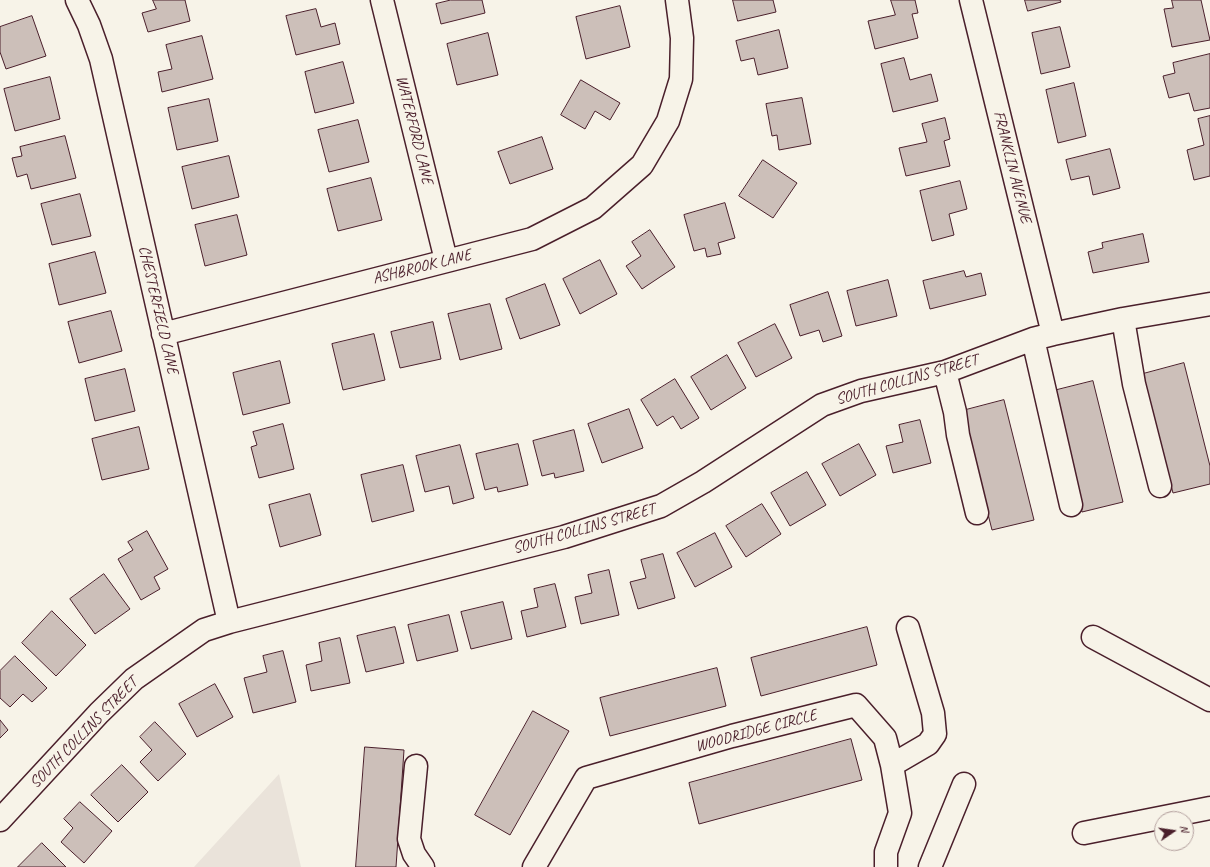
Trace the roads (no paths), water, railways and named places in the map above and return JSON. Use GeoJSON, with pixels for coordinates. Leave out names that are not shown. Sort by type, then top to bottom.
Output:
{"type":"FeatureCollection","features":[{"type":"Feature","properties":{"kind":"street","name":"CHESTERFIELD LANE"},"geometry":{"type":"LineString","coordinates":[[77,0],[89,25],[101,59],[229,622]]}},
{"type":"Feature","properties":{"kind":"street","name":"WATERFORD LANE"},"geometry":{"type":"LineString","coordinates":[[382,0],[446,260]]}},
{"type":"Feature","properties":{"kind":"street","name":"ASHBROOK LANE"},"geometry":{"type":"LineString","coordinates":[[163,334],[532,239],[593,208],[642,165],[668,121],[681,78],[682,38],[677,0]]}},
{"type":"Feature","properties":{"kind":"street","name":"FRANKLIN AVENUE"},"geometry":{"type":"LineString","coordinates":[[970,0],[1043,336],[1071,505]]}},
{"type":"Feature","properties":{"kind":"street","name":"SOUTH COLLINS STREET"},"geometry":{"type":"LineString","coordinates":[[0,820],[99,713],[134,679],[204,630],[229,622],[564,537],[661,506],[703,482],[822,405],[861,391],[946,372],[1043,336],[1123,319],[1210,304]]}},
{"type":"Feature","properties":{"kind":"street"},"geometry":{"type":"LineString","coordinates":[[1123,319],[1134,384],[1160,486]]}},
{"type":"Feature","properties":{"kind":"street"},"geometry":{"type":"LineString","coordinates":[[946,372],[955,412],[958,436],[977,513]]}},
{"type":"Feature","properties":{"kind":"street"},"geometry":{"type":"LineString","coordinates":[[892,765],[928,744],[934,734],[934,713],[908,628]]}},
{"type":"Feature","properties":{"kind":"street"},"geometry":{"type":"LineString","coordinates":[[1093,637],[1210,700]]}},
{"type":"Feature","properties":{"kind":"street","name":"WOODRIDGE CIRCLE"},"geometry":{"type":"LineString","coordinates":[[534,867],[586,778],[725,738],[856,705],[885,738],[892,765],[900,813],[886,852],[886,867]]}},
{"type":"Feature","properties":{"kind":"street"},"geometry":{"type":"LineString","coordinates":[[416,766],[409,839],[414,854],[423,867]]}},
{"type":"Feature","properties":{"kind":"street"},"geometry":{"type":"LineString","coordinates":[[930,867],[964,784]]}},
{"type":"Feature","properties":{"kind":"street"},"geometry":{"type":"LineString","coordinates":[[1084,833],[1210,808],[1208,800],[1210,790]]}}]}
